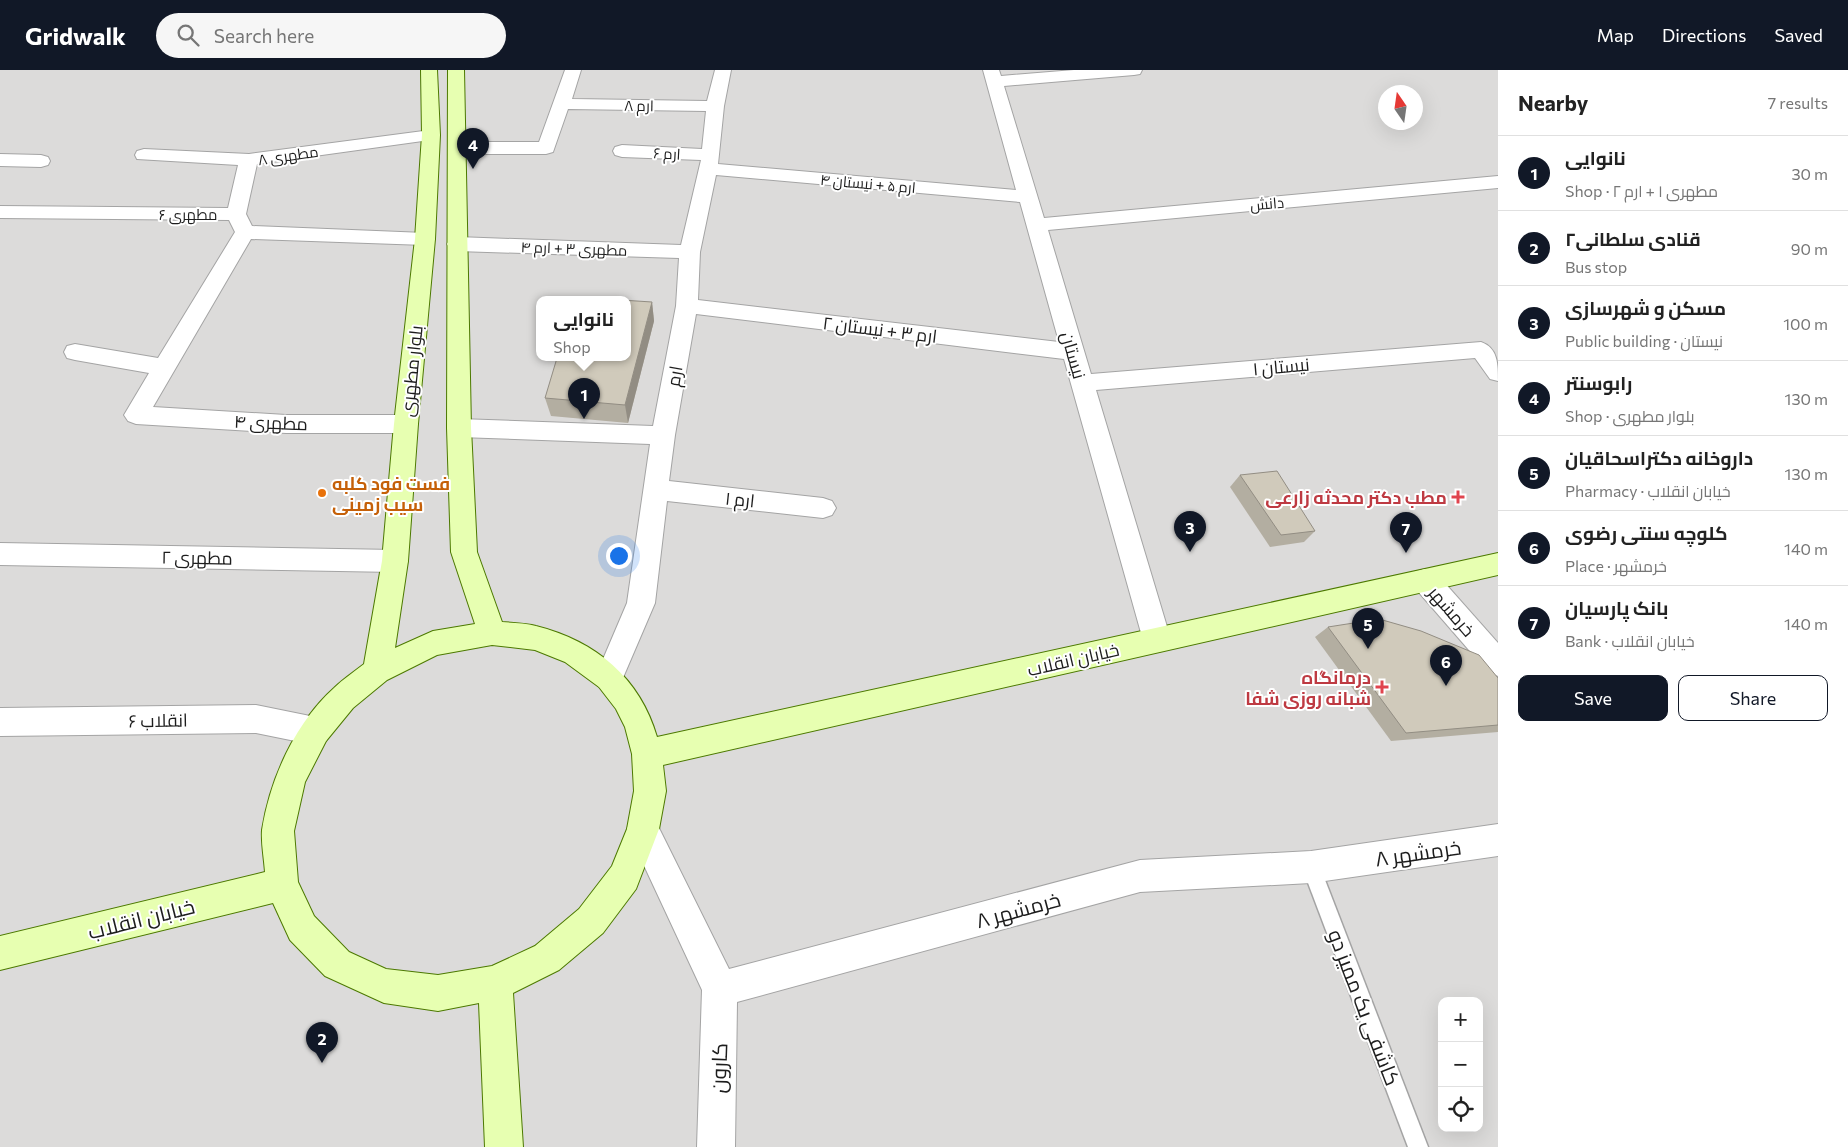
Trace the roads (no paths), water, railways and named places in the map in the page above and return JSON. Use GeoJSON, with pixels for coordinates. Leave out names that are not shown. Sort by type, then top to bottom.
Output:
{"type":"FeatureCollection","features":[{"type":"Feature","properties":{"kind":"main road","name":"بلوار مطهری"},"geometry":{"type":"LineString","coordinates":[[377,671],[395,560],[406,424],[425,239],[431,135],[429,70]]}},
{"type":"Feature","properties":{"kind":"main road"},"geometry":{"type":"LineString","coordinates":[[456,70],[459,428],[464,552],[492,633]]}},
{"type":"Feature","properties":{"kind":"main road","name":"خیابان انقلاب"},"geometry":{"type":"LineString","coordinates":[[647,754],[1498,564]]}},
{"type":"Feature","properties":{"kind":"main road"},"geometry":{"type":"LineString","coordinates":[[492,633],[536,638],[576,653],[609,678],[626,699],[639,725],[647,754],[650,791],[644,829],[624,877],[591,921],[547,958],[495,983],[438,993],[384,986],[337,964],[302,928],[282,884],[278,831],[290,779],[315,731],[343,698],[377,671],[433,643],[492,633]]}},
{"type":"Feature","properties":{"kind":"main road","name":"خیابان انقلاب"},"geometry":{"type":"LineString","coordinates":[[0,952],[282,884]]}},
{"type":"Feature","properties":{"kind":"main road"},"geometry":{"type":"LineString","coordinates":[[495,983],[504,1147]]}},
{"type":"Feature","properties":{"kind":"street"},"geometry":{"type":"LineString","coordinates":[[457,148],[546,148],[563,104],[573,70]]}},
{"type":"Feature","properties":{"kind":"street","name":"ارم"},"geometry":{"type":"LineString","coordinates":[[609,678],[641,603],[664,435],[687,306],[690,252],[709,162],[716,106],[723,70]]}},
{"type":"Feature","properties":{"kind":"street"},"geometry":{"type":"LineString","coordinates":[[993,76],[1134,70]]}},
{"type":"Feature","properties":{"kind":"street","name":"نیستان"},"geometry":{"type":"LineString","coordinates":[[993,76],[1157,640]]}},
{"type":"Feature","properties":{"kind":"street","name":"ارم ۸"},"geometry":{"type":"LineString","coordinates":[[563,104],[716,106]]}},
{"type":"Feature","properties":{"kind":"street","name":"مطهری ۸"},"geometry":{"type":"LineString","coordinates":[[144,155],[250,160],[431,135]]}},
{"type":"Feature","properties":{"kind":"street","name":"ارم ۶"},"geometry":{"type":"LineString","coordinates":[[622,151],[709,162]]}},
{"type":"Feature","properties":{"kind":"street"},"geometry":{"type":"LineString","coordinates":[[0,160],[41,161]]}},
{"type":"Feature","properties":{"kind":"street"},"geometry":{"type":"LineString","coordinates":[[75,352],[164,367],[241,223],[250,160]]}},
{"type":"Feature","properties":{"kind":"street","name":"ارم ۵ + نیستان ۴"},"geometry":{"type":"LineString","coordinates":[[709,162],[1028,197]]}},
{"type":"Feature","properties":{"kind":"street","name":"دانش"},"geometry":{"type":"LineString","coordinates":[[1036,225],[1498,182]]}},
{"type":"Feature","properties":{"kind":"street","name":"مطهری ۶"},"geometry":{"type":"LineString","coordinates":[[0,212],[241,223],[425,239]]}},
{"type":"Feature","properties":{"kind":"street","name":"مطهری ۳ + ارم ۴"},"geometry":{"type":"LineString","coordinates":[[457,244],[690,252]]}},
{"type":"Feature","properties":{"kind":"street","name":"ارم ۳ + نیستان ۲"},"geometry":{"type":"LineString","coordinates":[[687,306],[1073,352]]}},
{"type":"Feature","properties":{"kind":"street","name":"نیستان ۱"},"geometry":{"type":"LineString","coordinates":[[1082,383],[1481,350],[1498,373]]}},
{"type":"Feature","properties":{"kind":"street","name":"مطهری ۴"},"geometry":{"type":"LineString","coordinates":[[164,367],[136,415],[286,424],[406,424]]}},
{"type":"Feature","properties":{"kind":"street"},"geometry":{"type":"LineString","coordinates":[[459,428],[664,435]]}},
{"type":"Feature","properties":{"kind":"street","name":"ارم ۱"},"geometry":{"type":"LineString","coordinates":[[657,490],[823,508]]}},
{"type":"Feature","properties":{"kind":"street","name":"مطهری ۲"},"geometry":{"type":"LineString","coordinates":[[0,554],[395,560]]}},
{"type":"Feature","properties":{"kind":"street","name":"خرمشهر"},"geometry":{"type":"LineString","coordinates":[[1425,580],[1498,663]]}},
{"type":"Feature","properties":{"kind":"street","name":"انقلاب ۶"},"geometry":{"type":"LineString","coordinates":[[0,722],[256,719],[315,731]]}},
{"type":"Feature","properties":{"kind":"street"},"geometry":{"type":"LineString","coordinates":[[644,829],[720,989]]}},
{"type":"Feature","properties":{"kind":"street","name":"خرمشهر ۸"},"geometry":{"type":"LineString","coordinates":[[720,989],[1140,876],[1311,867],[1498,840]]}},
{"type":"Feature","properties":{"kind":"street","name":"کارون"},"geometry":{"type":"LineString","coordinates":[[716,1147],[720,989]]}},
{"type":"Feature","properties":{"kind":"lane","name":"کاشفی یک ممیز دو"},"geometry":{"type":"LineString","coordinates":[[1311,867],[1418,1147]]}},
{"type":"Feature","properties":{"kind":"place","name":"رابوسنتر"},"geometry":{"type":"Point","coordinates":[473,169]}},
{"type":"Feature","properties":{"kind":"place","name":"نانوایی"},"geometry":{"type":"Point","coordinates":[584,419]}},
{"type":"Feature","properties":{"kind":"place","name":"فست فود کلبه سیب زمینی"},"geometry":{"type":"Point","coordinates":[322,493]}},
{"type":"Feature","properties":{"kind":"place","name":"مطب دکتر محدثه زارعی"},"geometry":{"type":"Point","coordinates":[1458,497]}},
{"type":"Feature","properties":{"kind":"place","name":"مسکن و شهرسازی"},"geometry":{"type":"Point","coordinates":[1190,552]}},
{"type":"Feature","properties":{"kind":"place","name":"بانک پارسیان"},"geometry":{"type":"Point","coordinates":[1406,553]}},
{"type":"Feature","properties":{"kind":"place","name":"داروخانه دکتراسحاقیان"},"geometry":{"type":"Point","coordinates":[1368,649]}},
{"type":"Feature","properties":{"kind":"place","name":"کلوچه سنتی رضوی"},"geometry":{"type":"Point","coordinates":[1446,686]}},
{"type":"Feature","properties":{"kind":"place","name":"درمانگاه شبانه روزی شفا"},"geometry":{"type":"Point","coordinates":[1382,687]}},
{"type":"Feature","properties":{"kind":"place","name":"قنادی سلطانی۲"},"geometry":{"type":"Point","coordinates":[322,1063]}}]}
